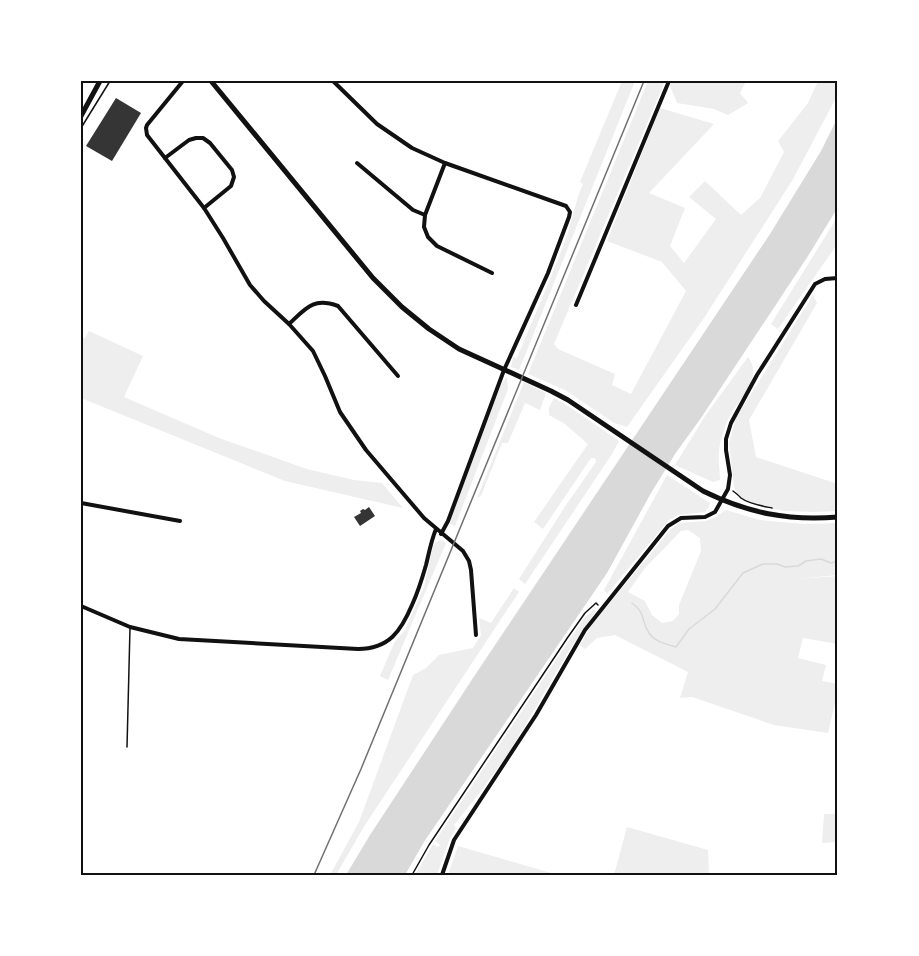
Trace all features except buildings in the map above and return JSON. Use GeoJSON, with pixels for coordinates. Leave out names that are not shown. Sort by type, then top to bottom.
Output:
{"type":"FeatureCollection","features":[{"type":"Feature","properties":{"kind":"main road"},"geometry":{"type":"LineString","coordinates":[[81,116],[100,81]]}},
{"type":"Feature","properties":{"kind":"main road"},"geometry":{"type":"LineString","coordinates":[[211,81],[373,278],[402,308],[459,349],[568,400],[672,470],[723,500],[771,515],[799,518],[838,517]]}},
{"type":"Feature","properties":{"kind":"street"},"geometry":{"type":"LineString","coordinates":[[183,81],[146,128],[147,135],[204,208],[250,285],[313,351],[340,412],[366,450],[424,518],[458,546],[469,561],[476,635]]}},
{"type":"Feature","properties":{"kind":"street"},"geometry":{"type":"LineString","coordinates":[[333,81],[377,124],[412,148],[445,163],[566,206],[570,212],[548,273],[504,370],[448,521],[441,534]]}},
{"type":"Feature","properties":{"kind":"street"},"geometry":{"type":"LineString","coordinates":[[576,305],[669,81]]}},
{"type":"Feature","properties":{"kind":"street"},"geometry":{"type":"LineString","coordinates":[[165,158],[189,140],[200,138],[210,143],[225,161],[233,172],[233,183],[204,208]]}},
{"type":"Feature","properties":{"kind":"street"},"geometry":{"type":"LineString","coordinates":[[357,163],[413,210],[425,215]]}},
{"type":"Feature","properties":{"kind":"street"},"geometry":{"type":"LineString","coordinates":[[445,163],[425,215],[424,227],[428,237],[437,246],[492,273]]}},
{"type":"Feature","properties":{"kind":"street"},"geometry":{"type":"LineString","coordinates":[[442,875],[454,840],[536,715],[585,630],[668,526],[681,518],[699,518],[710,515],[715,512],[723,500],[728,489],[730,475],[726,439],[733,418],[815,284],[838,278]]}},
{"type":"Feature","properties":{"kind":"street"},"geometry":{"type":"LineString","coordinates":[[288,324],[310,305],[325,302],[338,306],[398,376]]}},
{"type":"Feature","properties":{"kind":"street"},"geometry":{"type":"LineString","coordinates":[[81,503],[180,522]]}},
{"type":"Feature","properties":{"kind":"street"},"geometry":{"type":"LineString","coordinates":[[81,606],[130,627],[182,639],[358,649],[374,647],[391,639],[405,621],[418,590],[435,529]]}},
{"type":"Feature","properties":{"kind":"lane"},"geometry":{"type":"LineString","coordinates":[[127,747],[130,627]]}},
{"type":"Feature","properties":{"kind":"path"},"geometry":{"type":"LineString","coordinates":[[81,128],[110,81]]}},
{"type":"Feature","properties":{"kind":"path"},"geometry":{"type":"LineString","coordinates":[[728,489],[750,502],[777,510]]}},
{"type":"Feature","properties":{"kind":"path"},"geometry":{"type":"LineString","coordinates":[[412,875],[429,845],[568,637],[585,613],[596,603]]}},
{"type":"Feature","properties":{"kind":"shaded area"},"geometry":{"type":"Polygon","coordinates":[[[622,81],[635,81],[519,370],[511,367],[513,357],[517,358],[559,256],[583,184],[580,182],[622,81]]]}},
{"type":"Feature","properties":{"kind":"shaded area"},"geometry":{"type":"Polygon","coordinates":[[[648,81],[665,81],[554,344],[558,349],[615,374],[612,385],[631,394],[686,291],[662,262],[607,241],[660,108],[714,124],[649,193],[685,208],[670,246],[684,263],[716,219],[689,197],[705,181],[741,215],[760,198],[784,152],[778,141],[808,103],[818,81],[838,81],[838,94],[792,181],[704,318],[627,427],[614,423],[565,390],[528,374],[648,81]]]}},
{"type":"Feature","properties":{"kind":"shaded area"},"geometry":{"type":"Polygon","coordinates":[[[672,81],[746,81],[740,93],[748,103],[728,115],[714,109],[677,103],[670,86],[672,81]]]}},
{"type":"Feature","properties":{"kind":"shaded area"},"geometry":{"type":"Polygon","coordinates":[[[838,117],[838,207],[808,256],[675,454],[607,573],[424,842],[405,875],[346,875],[477,672],[770,234],[821,151],[838,117]]]}},
{"type":"Feature","properties":{"kind":"shaded area"},"geometry":{"type":"Polygon","coordinates":[[[838,216],[838,243],[778,329],[771,324],[838,216]]]}},
{"type":"Feature","properties":{"kind":"shaded area"},"geometry":{"type":"Polygon","coordinates":[[[813,295],[817,303],[749,420],[756,457],[838,484],[838,511],[784,511],[752,504],[739,497],[734,487],[729,443],[736,418],[813,295]]]}},
{"type":"Feature","properties":{"kind":"shaded area"},"geometry":{"type":"Polygon","coordinates":[[[89,331],[143,356],[124,397],[219,438],[307,469],[354,480],[382,483],[403,508],[285,481],[81,398],[81,338],[85,338],[89,331]]]}},
{"type":"Feature","properties":{"kind":"shaded area"},"geometry":{"type":"Polygon","coordinates":[[[748,357],[753,373],[747,390],[726,423],[720,445],[720,480],[713,482],[675,465],[705,416],[748,357]]]}},
{"type":"Feature","properties":{"kind":"shaded area"},"geometry":{"type":"Polygon","coordinates":[[[507,377],[508,389],[455,526],[449,523],[501,385],[507,377]]]}},
{"type":"Feature","properties":{"kind":"shaded area"},"geometry":{"type":"Polygon","coordinates":[[[524,382],[546,393],[540,410],[525,403],[508,443],[502,443],[481,496],[477,498],[524,382]]]}},
{"type":"Feature","properties":{"kind":"shaded area"},"geometry":{"type":"Polygon","coordinates":[[[554,398],[619,441],[525,584],[519,579],[596,462],[595,458],[591,458],[543,529],[534,522],[588,444],[565,424],[549,415],[549,408],[554,398]]]}},
{"type":"Feature","properties":{"kind":"shaded area"},"geometry":{"type":"Polygon","coordinates":[[[667,475],[710,503],[709,507],[705,512],[678,515],[669,520],[607,594],[604,590],[667,475]]]}},
{"type":"Feature","properties":{"kind":"shaded area"},"geometry":{"type":"Polygon","coordinates":[[[726,510],[760,520],[804,524],[838,523],[838,575],[797,579],[838,576],[838,644],[803,638],[798,658],[826,665],[822,681],[838,684],[828,733],[774,725],[692,697],[680,698],[688,672],[615,635],[597,638],[585,649],[580,645],[591,626],[670,530],[679,523],[706,521],[726,510]],[[688,530],[681,531],[645,568],[628,592],[645,601],[652,615],[662,623],[673,621],[679,614],[679,605],[701,551],[700,538],[688,530]]]}},
{"type":"Feature","properties":{"kind":"shaded area"},"geometry":{"type":"Polygon","coordinates":[[[441,540],[446,543],[388,680],[380,676],[394,643],[405,630],[424,587],[433,546],[441,540]]]}},
{"type":"Feature","properties":{"kind":"shaded area"},"geometry":{"type":"Polygon","coordinates":[[[514,588],[519,592],[365,825],[336,875],[330,875],[359,822],[413,675],[426,668],[439,655],[473,648],[481,635],[479,618],[491,623],[514,588]]]}},
{"type":"Feature","properties":{"kind":"shaded area"},"geometry":{"type":"Polygon","coordinates":[[[594,610],[596,611],[570,649],[510,751],[454,825],[456,828],[437,875],[415,875],[433,844],[438,847],[440,845],[435,841],[584,618],[594,610]]]}},
{"type":"Feature","properties":{"kind":"shaded area"},"geometry":{"type":"Polygon","coordinates":[[[824,814],[838,814],[838,842],[822,843],[824,814]]]}},
{"type":"Feature","properties":{"kind":"shaded area"},"geometry":{"type":"Polygon","coordinates":[[[627,827],[708,850],[709,875],[614,875],[627,827]]]}},
{"type":"Feature","properties":{"kind":"shaded area"},"geometry":{"type":"Polygon","coordinates":[[[458,846],[558,875],[448,875],[458,846]]]}},
{"type":"Feature","properties":{"kind":"waterway"},"geometry":{"type":"LineString","coordinates":[[632,603],[639,610],[651,636],[676,647],[689,629],[715,609],[743,573],[763,564],[777,564],[785,567],[798,566],[806,561],[821,559],[831,563],[838,561]]}},
{"type":"Feature","properties":{"kind":"railway"},"geometry":{"type":"LineString","coordinates":[[314,875],[361,769],[644,81]]}}]}
